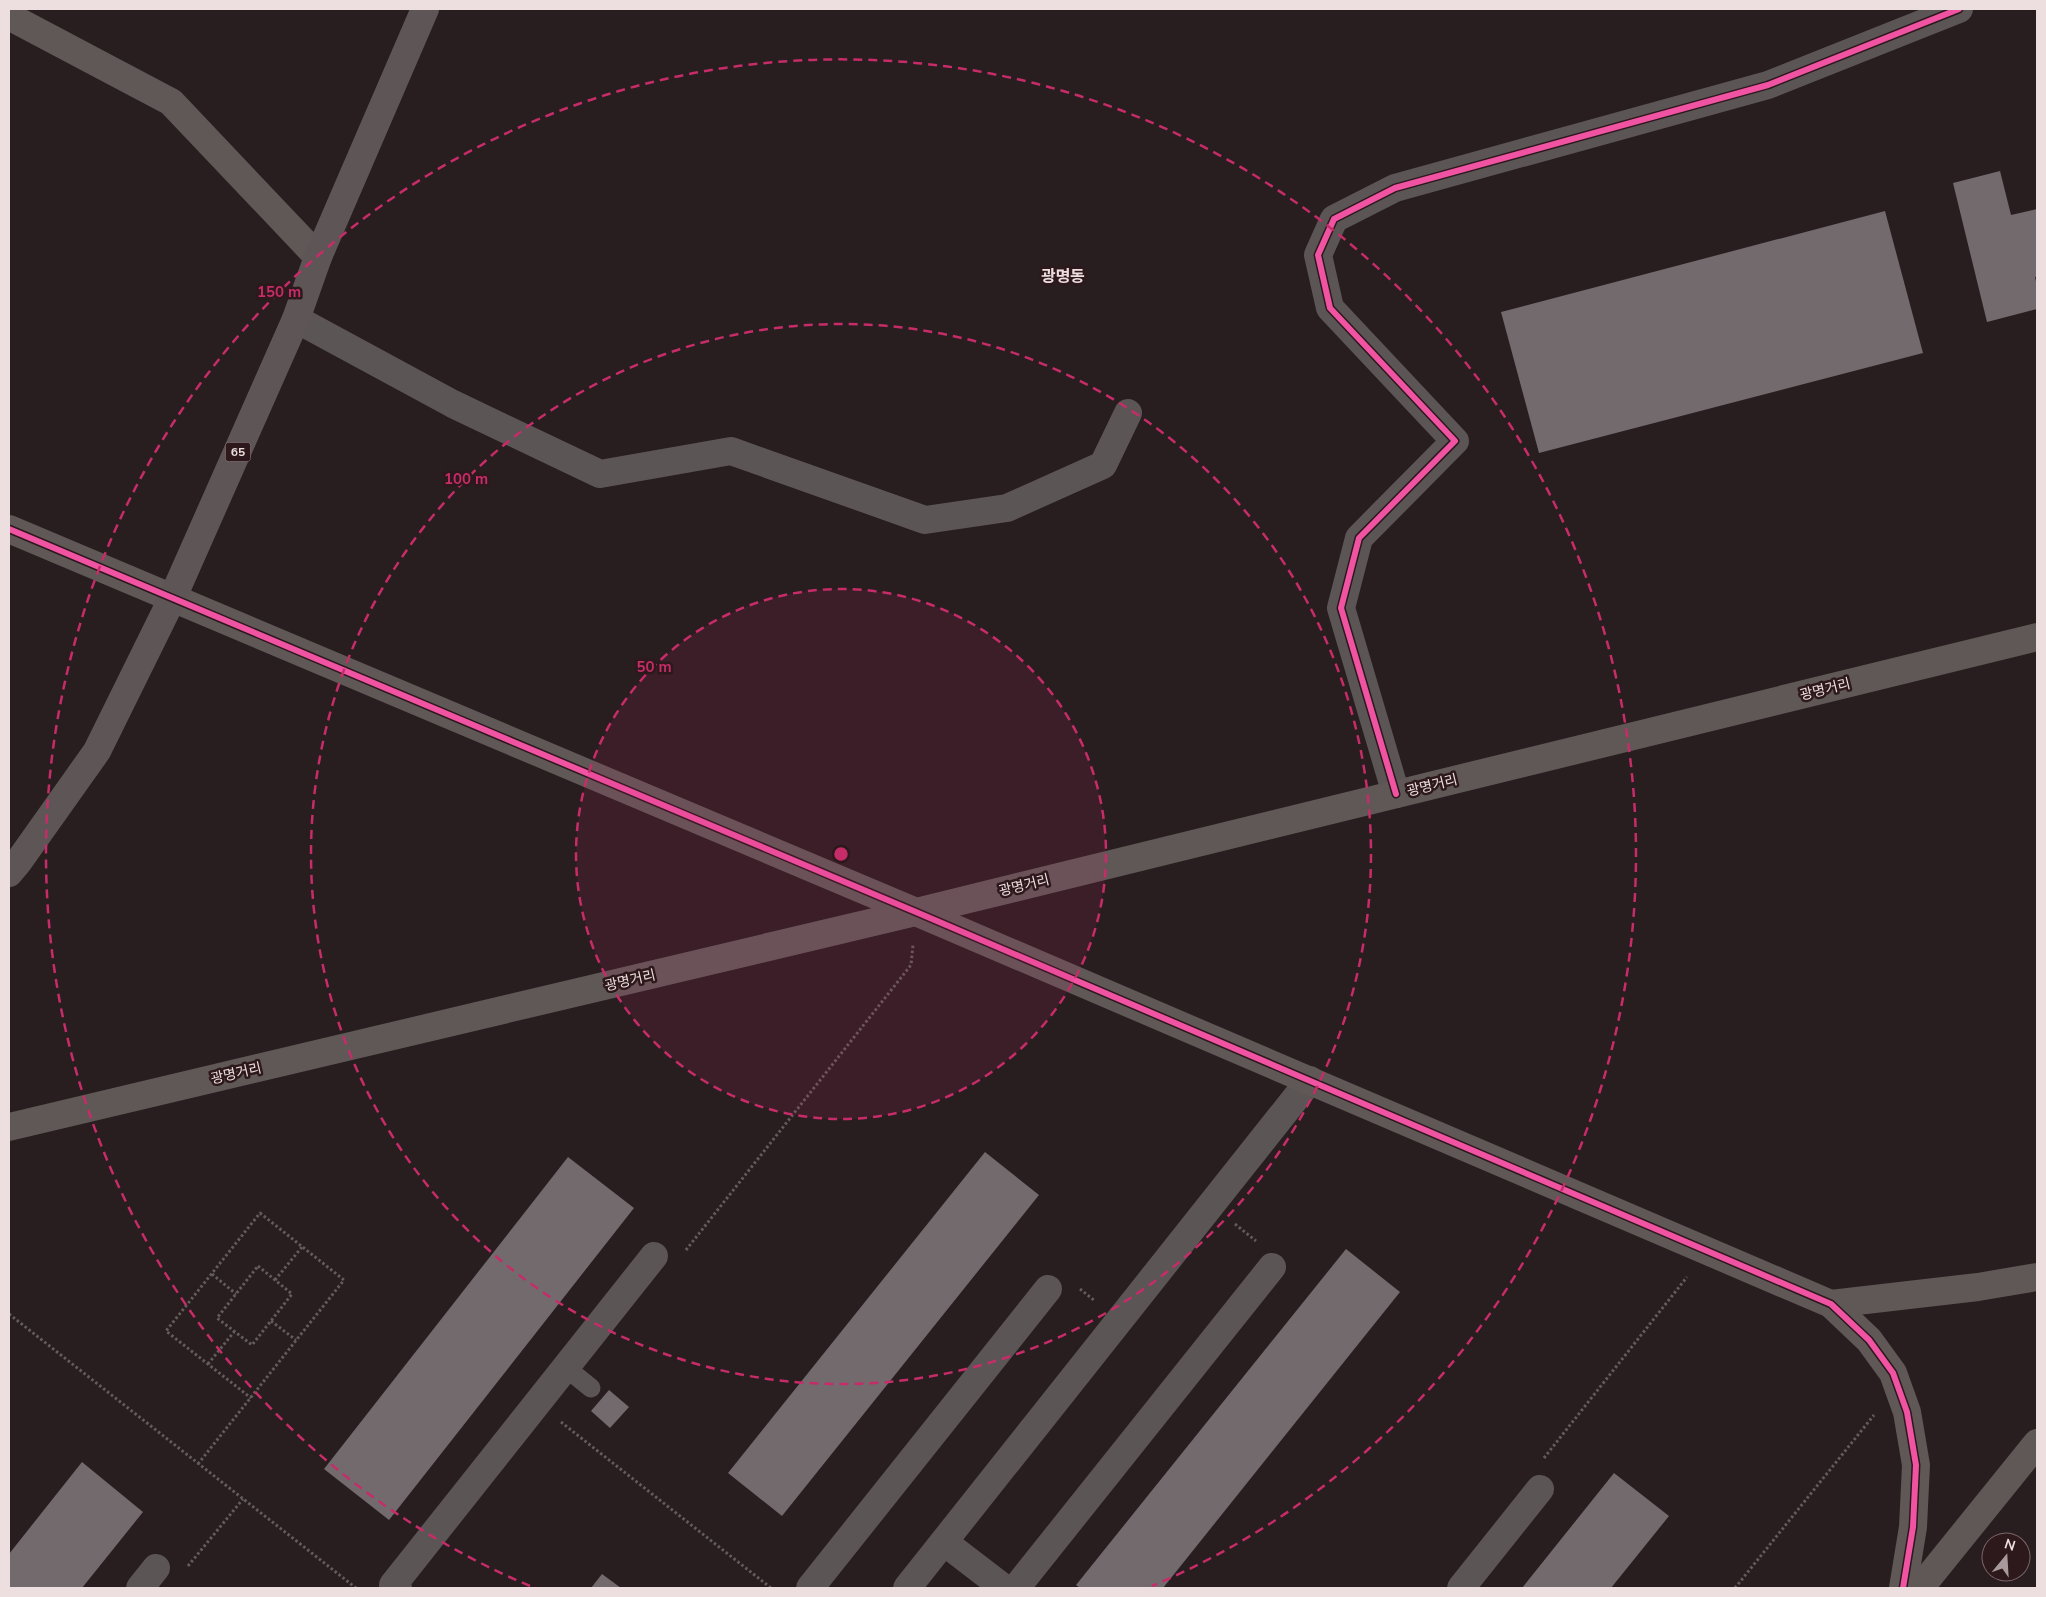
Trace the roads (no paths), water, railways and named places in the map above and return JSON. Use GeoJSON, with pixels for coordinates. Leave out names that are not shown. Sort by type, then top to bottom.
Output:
{"type":"FeatureCollection","features":[{"type":"Feature","properties":{"kind":"main road","name":"65"},"geometry":{"type":"LineString","coordinates":[[9,873],[25,854],[97,751],[173,597],[296,319],[318,257],[424,9]]}},
{"type":"Feature","properties":{"kind":"street"},"geometry":{"type":"LineString","coordinates":[[9,9],[16,20],[171,102],[318,257]]}},
{"type":"Feature","properties":{"kind":"street"},"geometry":{"type":"LineString","coordinates":[[1396,794],[1340,608],[1359,538],[1455,441],[1330,308],[1318,255],[1334,219],[1395,188],[1768,86],[1959,9]]}},
{"type":"Feature","properties":{"kind":"street"},"geometry":{"type":"LineString","coordinates":[[296,319],[453,404],[600,474],[731,451],[925,520],[1007,508],[1103,465],[1128,413]]}},
{"type":"Feature","properties":{"kind":"street"},"geometry":{"type":"LineString","coordinates":[[9,528],[916,912],[1831,1304],[1869,1340],[1893,1373],[1906,1412],[1916,1465],[1913,1527],[1903,1588]]}},
{"type":"Feature","properties":{"kind":"street","name":"광명거리"},"geometry":{"type":"LineString","coordinates":[[9,1127],[916,912],[2037,637]]}},
{"type":"Feature","properties":{"kind":"street"},"geometry":{"type":"LineString","coordinates":[[907,1588],[1310,1080]]}},
{"type":"Feature","properties":{"kind":"street"},"geometry":{"type":"LineString","coordinates":[[398,1588],[393,1584],[654,1256]]}},
{"type":"Feature","properties":{"kind":"street"},"geometry":{"type":"LineString","coordinates":[[1016,1588],[1272,1267]]}},
{"type":"Feature","properties":{"kind":"street"},"geometry":{"type":"LineString","coordinates":[[1831,1304],[1978,1287],[2037,1277]]}},
{"type":"Feature","properties":{"kind":"street"},"geometry":{"type":"LineString","coordinates":[[810,1588],[1048,1289]]}},
{"type":"Feature","properties":{"kind":"street"},"geometry":{"type":"LineString","coordinates":[[1920,1588],[2037,1443]]}},
{"type":"Feature","properties":{"kind":"street"},"geometry":{"type":"LineString","coordinates":[[1461,1588],[1540,1489]]}},
{"type":"Feature","properties":{"kind":"street"},"geometry":{"type":"LineString","coordinates":[[944,1542],[1004,1588]]}},
{"type":"Feature","properties":{"kind":"lane"},"geometry":{"type":"LineString","coordinates":[[565,1367],[591,1388]]}},
{"type":"Feature","properties":{"kind":"district","name":"광명동"},"geometry":{"type":"Point","coordinates":[1063,276]}}]}
